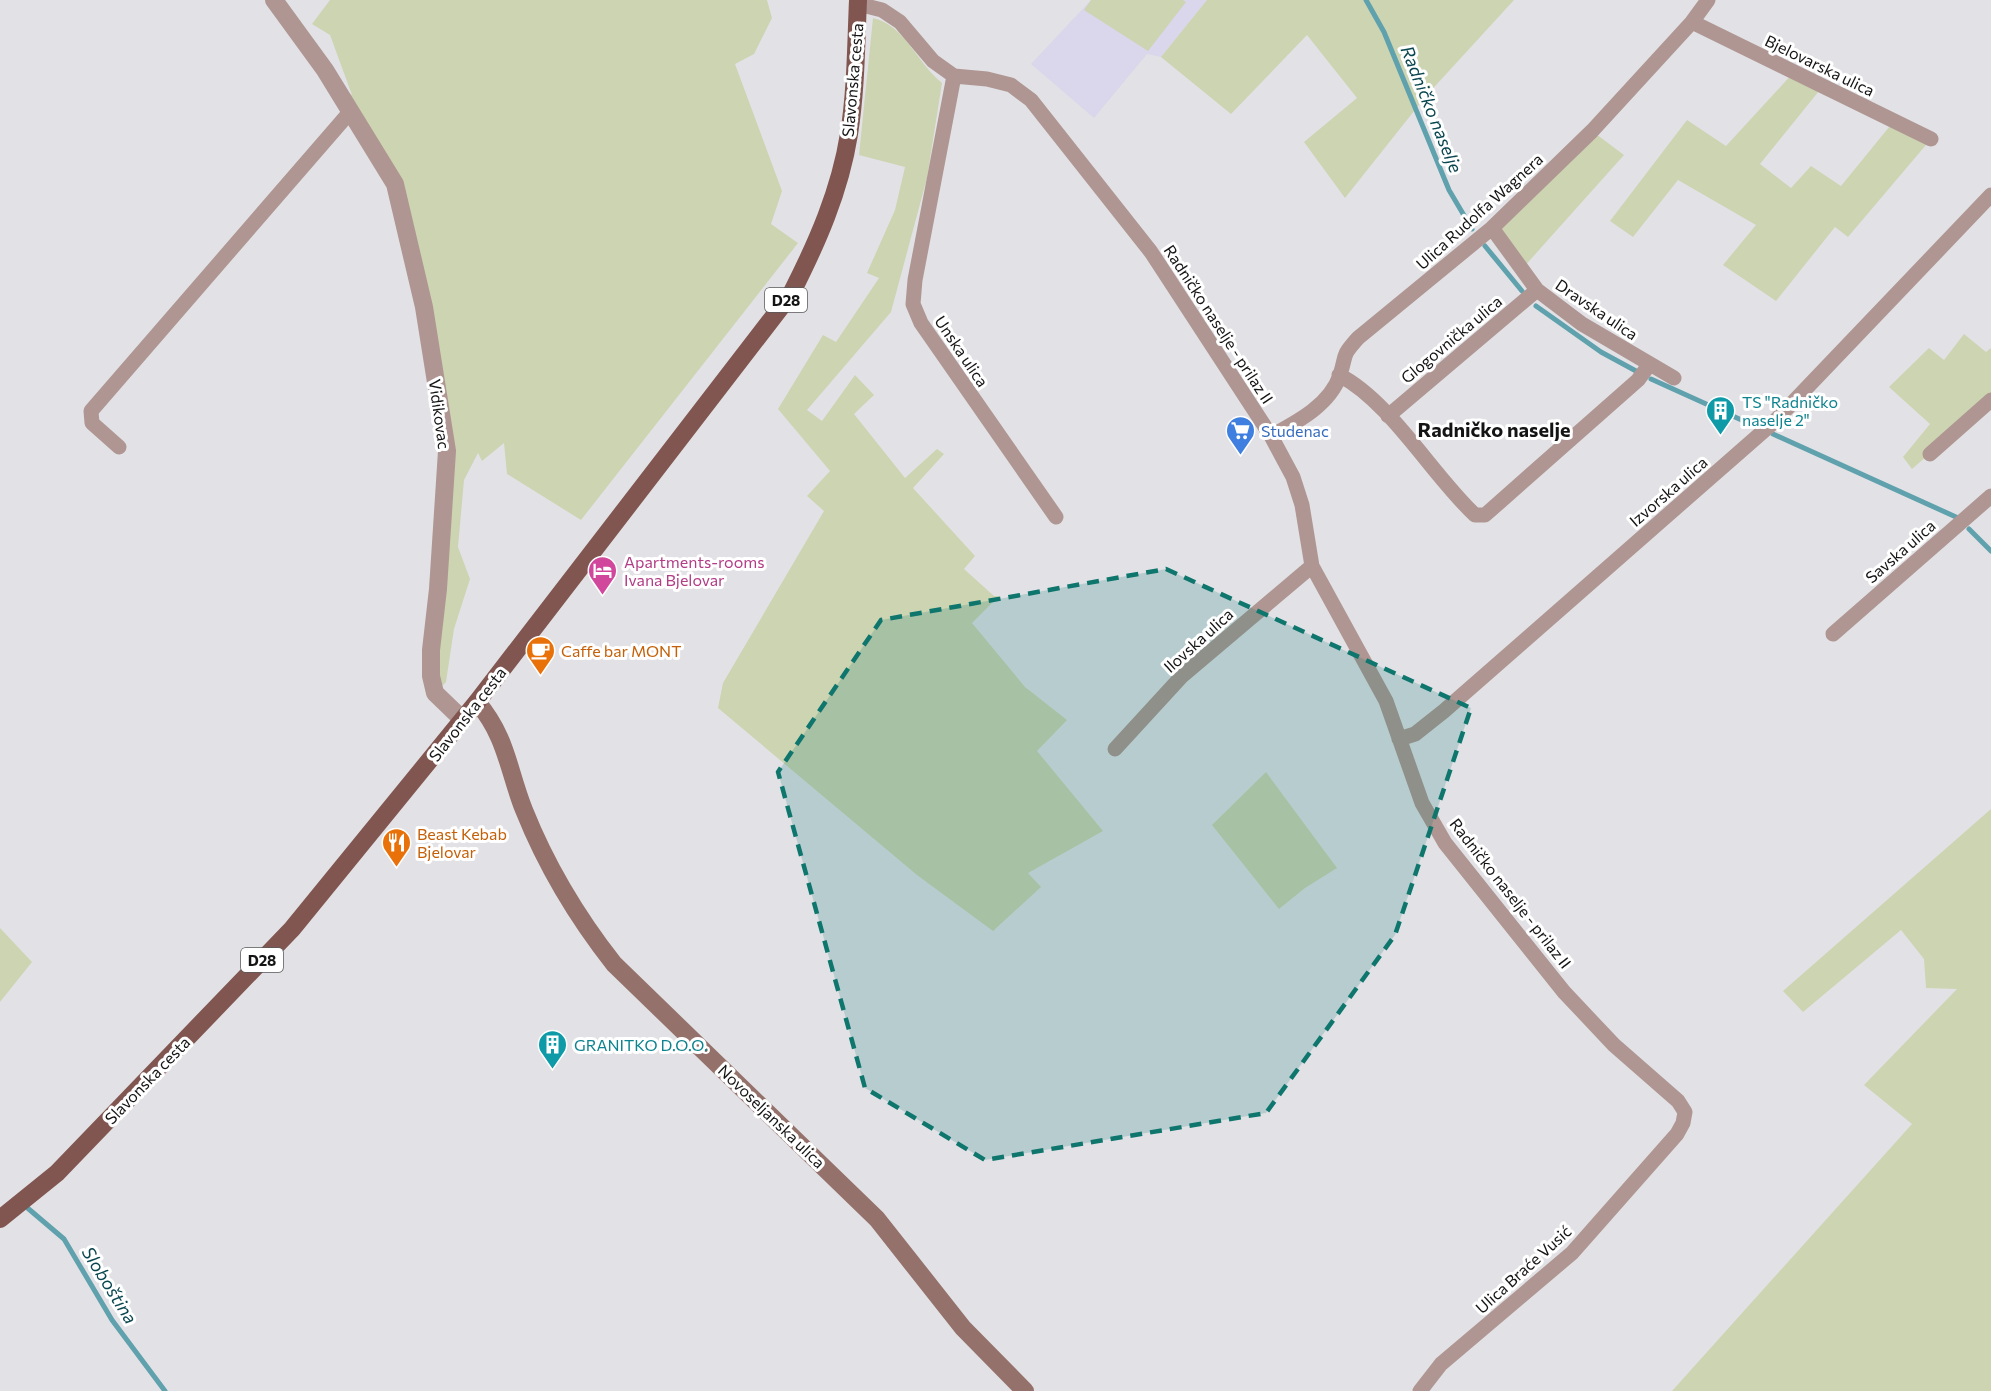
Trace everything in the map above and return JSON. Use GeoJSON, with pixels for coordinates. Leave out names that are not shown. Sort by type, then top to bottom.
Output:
{"type":"FeatureCollection","features":[{"type":"Feature","properties":{"kind":"main road","name":"Slavonska cesta"},"geometry":{"type":"LineString","coordinates":[[0,1219],[57,1173],[292,929],[463,720],[791,294],[816,245],[849,135],[856,60],[858,2]]}},
{"type":"Feature","properties":{"kind":"main road","name":"Novoseljanska ulica"},"geometry":{"type":"LineString","coordinates":[[477,702],[492,719],[502,738],[524,808],[540,846],[587,930],[614,964],[877,1219],[963,1328],[1025,1391]]}},
{"type":"Feature","properties":{"kind":"street","name":"Vidikovac"},"geometry":{"type":"LineString","coordinates":[[274,0],[325,70],[395,184],[424,307],[447,451],[438,589],[431,650],[431,676],[435,693],[463,720]]}},
{"type":"Feature","properties":{"kind":"street","name":"Ulica Rudolfa Wagnera"},"geometry":{"type":"LineString","coordinates":[[1271,436],[1305,418],[1328,395],[1340,375],[1343,355],[1358,339],[1492,228],[1592,131],[1692,22],[1708,0]]}},
{"type":"Feature","properties":{"kind":"street"},"geometry":{"type":"LineString","coordinates":[[858,2],[882,10],[900,22],[933,61],[954,76]]}},
{"type":"Feature","properties":{"kind":"street","name":"Bjelovarska ulica"},"geometry":{"type":"LineString","coordinates":[[1692,22],[1931,139]]}},
{"type":"Feature","properties":{"kind":"street","name":"Radničko naselje - prilaz II"},"geometry":{"type":"LineString","coordinates":[[954,76],[987,79],[1011,85],[1030,100],[1151,252],[1271,436],[1293,477],[1302,505],[1312,566],[1386,701],[1422,802],[1450,849],[1564,992],[1614,1045],[1678,1101],[1685,1112]]}},
{"type":"Feature","properties":{"kind":"street","name":"Unska ulica"},"geometry":{"type":"LineString","coordinates":[[954,76],[915,280],[913,304],[921,323],[942,356],[1056,517]]}},
{"type":"Feature","properties":{"kind":"street"},"geometry":{"type":"LineString","coordinates":[[120,447],[92,423],[91,411],[350,112]]}},
{"type":"Feature","properties":{"kind":"street","name":"Izvorska ulica"},"geometry":{"type":"LineString","coordinates":[[1399,739],[1415,734],[1444,711],[1775,421],[1991,195]]}},
{"type":"Feature","properties":{"kind":"street","name":"Dravska ulica"},"geometry":{"type":"LineString","coordinates":[[1492,228],[1537,290],[1582,324],[1674,378]]}},
{"type":"Feature","properties":{"kind":"street","name":"Glogovnička ulica"},"geometry":{"type":"LineString","coordinates":[[1388,416],[1537,290]]}},
{"type":"Feature","properties":{"kind":"street"},"geometry":{"type":"LineString","coordinates":[[1340,375],[1356,384],[1388,416],[1455,497],[1475,515],[1485,515],[1638,380],[1649,365]]}},
{"type":"Feature","properties":{"kind":"street"},"geometry":{"type":"LineString","coordinates":[[1930,454],[1991,400]]}},
{"type":"Feature","properties":{"kind":"street","name":"Savska ulica"},"geometry":{"type":"LineString","coordinates":[[1833,634],[1991,496]]}},
{"type":"Feature","properties":{"kind":"street","name":"Ilovska ulica"},"geometry":{"type":"LineString","coordinates":[[1115,749],[1182,676],[1312,566]]}},
{"type":"Feature","properties":{"kind":"street","name":"Ulica Braće Vusić"},"geometry":{"type":"LineString","coordinates":[[1420,1391],[1441,1364],[1572,1252],[1677,1134],[1683,1123],[1685,1112]]}},
{"type":"Feature","properties":{"kind":"highlighted area"},"geometry":{"type":"Polygon","coordinates":[[[1166,569],[1471,708],[1395,935],[1266,1113],[985,1160],[865,1088],[778,772],[881,620],[1166,569]]]}},
{"type":"Feature","properties":{"kind":"shaded area"},"geometry":{"type":"Polygon","coordinates":[[[1091,0],[1207,0],[1161,57],[1147,54],[1094,118],[1031,64],[1091,0]]]}},
{"type":"Feature","properties":{"kind":"green space"},"geometry":{"type":"Polygon","coordinates":[[[330,0],[767,0],[772,18],[754,54],[735,64],[782,191],[771,224],[798,243],[581,520],[507,474],[504,443],[482,461],[478,453],[464,480],[458,547],[470,579],[454,629],[446,682],[435,693],[447,451],[395,184],[331,81],[352,95],[330,35],[312,24],[330,0]]]}},
{"type":"Feature","properties":{"kind":"green space"},"geometry":{"type":"Polygon","coordinates":[[[1091,0],[1183,0],[1186,2],[1148,51],[1084,10],[1091,0]]]}},
{"type":"Feature","properties":{"kind":"green space"},"geometry":{"type":"Polygon","coordinates":[[[1207,0],[1514,0],[1426,96],[1345,198],[1304,142],[1357,98],[1307,35],[1231,114],[1161,57],[1207,0]]]}},
{"type":"Feature","properties":{"kind":"green space"},"geometry":{"type":"Polygon","coordinates":[[[873,18],[894,28],[942,83],[927,178],[891,312],[807,410],[822,421],[855,375],[874,395],[854,414],[905,478],[937,449],[944,454],[913,488],[975,556],[964,569],[994,596],[999,596],[972,623],[1025,687],[1067,720],[1037,751],[1103,831],[1028,873],[1041,887],[993,931],[917,875],[718,708],[723,683],[824,511],[807,496],[830,471],[778,409],[823,335],[836,342],[879,278],[867,273],[895,210],[905,167],[859,155],[873,18]]]}},
{"type":"Feature","properties":{"kind":"green space"},"geometry":{"type":"Polygon","coordinates":[[[1794,72],[1823,86],[1760,164],[1791,188],[1811,166],[1841,186],[1894,121],[1931,139],[1848,237],[1835,227],[1776,301],[1723,265],[1756,225],[1678,180],[1633,237],[1610,221],[1687,120],[1726,146],[1794,72]]]}},
{"type":"Feature","properties":{"kind":"green space"},"geometry":{"type":"Polygon","coordinates":[[[1592,131],[1624,155],[1522,269],[1492,228],[1592,131]]]}},
{"type":"Feature","properties":{"kind":"green space"},"geometry":{"type":"Polygon","coordinates":[[[1964,334],[1986,352],[1991,348],[1991,400],[1912,469],[1903,457],[1930,424],[1889,387],[1929,348],[1944,360],[1964,334]]]}},
{"type":"Feature","properties":{"kind":"green space"},"geometry":{"type":"Polygon","coordinates":[[[1266,772],[1337,868],[1305,888],[1279,909],[1212,825],[1266,772]]]}},
{"type":"Feature","properties":{"kind":"green space"},"geometry":{"type":"Polygon","coordinates":[[[1991,809],[1991,1391],[1672,1391],[1912,1124],[1864,1085],[1957,989],[1926,988],[1924,959],[1901,930],[1803,1012],[1783,991],[1991,809]]]}},
{"type":"Feature","properties":{"kind":"green space"},"geometry":{"type":"Polygon","coordinates":[[[0,928],[32,962],[0,1002],[0,928]]]}},
{"type":"Feature","properties":{"kind":"waterway","name":"Radničko naselje"},"geometry":{"type":"LineString","coordinates":[[1366,0],[1384,32],[1449,190],[1472,229]]}},
{"type":"Feature","properties":{"kind":"waterway","name":"Radničko naselje"},"geometry":{"type":"LineString","coordinates":[[1485,246],[1522,291]]}},
{"type":"Feature","properties":{"kind":"waterway","name":"Radničko naselje"},"geometry":{"type":"LineString","coordinates":[[1536,306],[1601,352],[1636,371]]}},
{"type":"Feature","properties":{"kind":"waterway","name":"Radničko naselje"},"geometry":{"type":"LineString","coordinates":[[1651,379],[1757,427]]}},
{"type":"Feature","properties":{"kind":"waterway","name":"Radničko naselje"},"geometry":{"type":"LineString","coordinates":[[1773,434],[1956,517]]}},
{"type":"Feature","properties":{"kind":"waterway","name":"Radničko naselje"},"geometry":{"type":"LineString","coordinates":[[1969,529],[1991,551]]}},
{"type":"Feature","properties":{"kind":"waterway","name":"Sloboština"},"geometry":{"type":"LineString","coordinates":[[24,1205],[64,1239],[112,1320],[165,1391]]}},
{"type":"Feature","properties":{"kind":"place","name":"TS \"Radničko naselje 2\""},"geometry":{"type":"Point","coordinates":[1721,436]}},
{"type":"Feature","properties":{"kind":"place","name":"Studenac"},"geometry":{"type":"Point","coordinates":[1240,456]}},
{"type":"Feature","properties":{"kind":"place","name":"Apartments-rooms Ivana Bjelovar"},"geometry":{"type":"Point","coordinates":[603,596]}},
{"type":"Feature","properties":{"kind":"place","name":"Caffe bar MONT"},"geometry":{"type":"Point","coordinates":[540,676]}},
{"type":"Feature","properties":{"kind":"place","name":"Beast Kebab Bjelovar"},"geometry":{"type":"Point","coordinates":[396,868]}},
{"type":"Feature","properties":{"kind":"place","name":"GRANITKO D.O.O."},"geometry":{"type":"Point","coordinates":[553,1070]}},
{"type":"Feature","properties":{"kind":"district","name":"Radničko naselje"},"geometry":{"type":"Point","coordinates":[1494,429]}}]}
